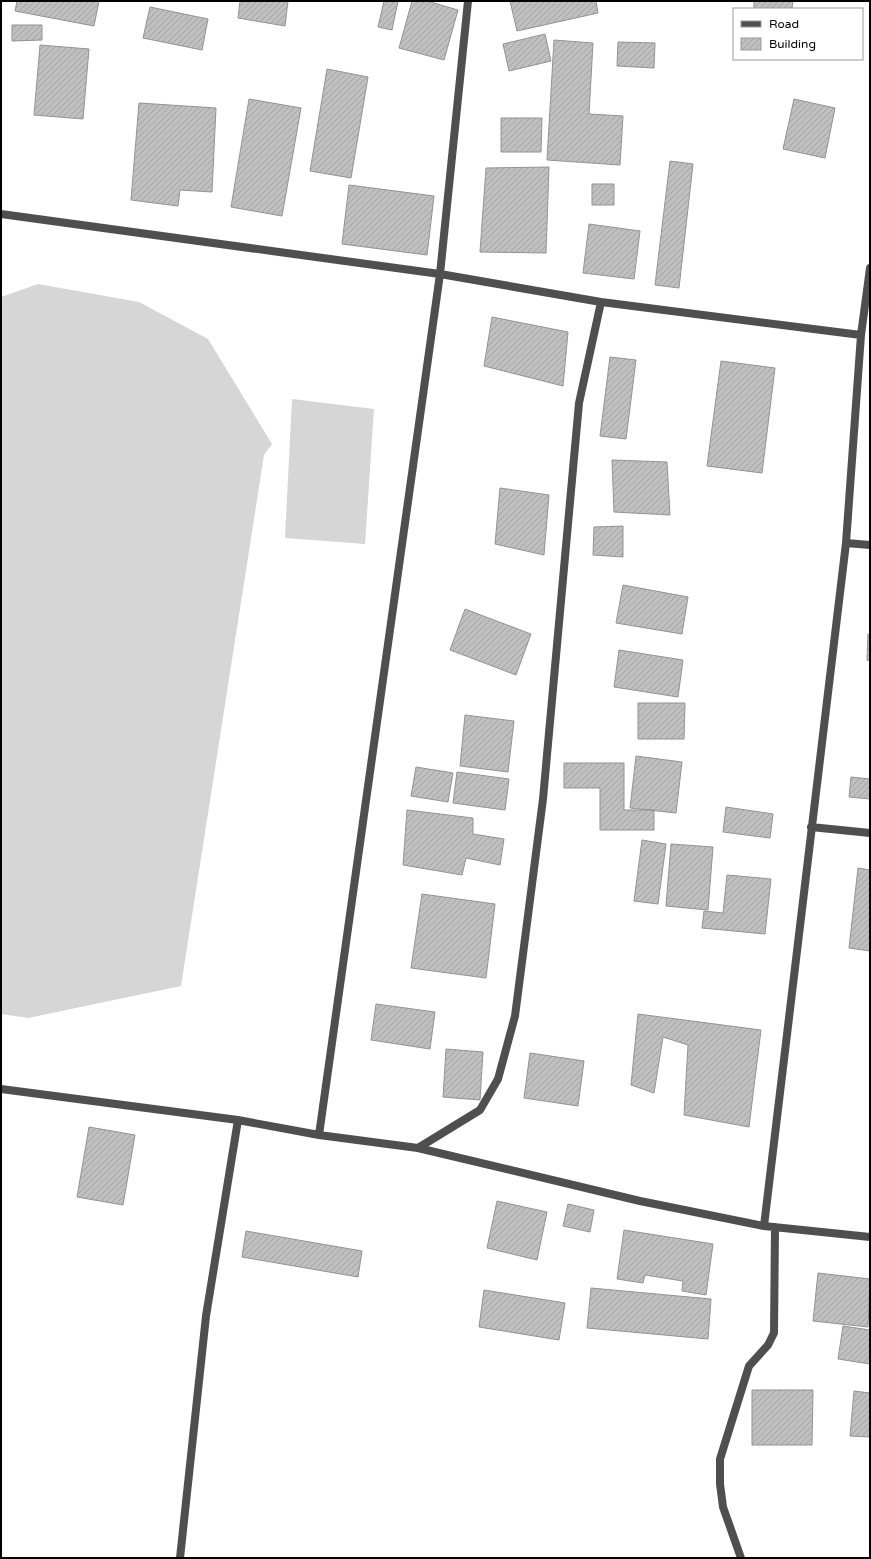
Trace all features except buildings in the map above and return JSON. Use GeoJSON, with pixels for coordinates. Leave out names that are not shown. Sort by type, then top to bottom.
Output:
{"type":"FeatureCollection","features":[{"type":"Feature","properties":{"kind":"street"},"geometry":{"type":"LineString","coordinates":[[319,1135],[440,274],[468,1]]}},
{"type":"Feature","properties":{"kind":"street"},"geometry":{"type":"LineString","coordinates":[[1,214],[440,274],[601,302],[862,335]]}},
{"type":"Feature","properties":{"kind":"street"},"geometry":{"type":"LineString","coordinates":[[764,1226],[846,543],[862,335],[870,268]]}},
{"type":"Feature","properties":{"kind":"street"},"geometry":{"type":"LineString","coordinates":[[418,1148],[480,1110],[498,1079],[515,1016],[543,799],[579,403],[601,302]]}},
{"type":"Feature","properties":{"kind":"street"},"geometry":{"type":"LineString","coordinates":[[846,543],[870,545]]}},
{"type":"Feature","properties":{"kind":"street"},"geometry":{"type":"LineString","coordinates":[[811,827],[870,833]]}},
{"type":"Feature","properties":{"kind":"street"},"geometry":{"type":"LineString","coordinates":[[1,1090],[238,1120],[319,1135],[418,1148],[640,1200],[764,1226],[870,1237]]}},
{"type":"Feature","properties":{"kind":"street"},"geometry":{"type":"LineString","coordinates":[[180,1558],[206,1316],[238,1120]]}},
{"type":"Feature","properties":{"kind":"street"},"geometry":{"type":"LineString","coordinates":[[741,1558],[723,1507],[720,1484],[720,1459],[749,1366],[768,1345],[774,1333],[775,1227]]}},
{"type":"Feature","properties":{"kind":"shaded area"},"geometry":{"type":"Polygon","coordinates":[[[38,284],[139,302],[208,339],[272,444],[264,455],[181,986],[28,1018],[1,1014],[1,297],[38,284]]]}},
{"type":"Feature","properties":{"kind":"shaded area"},"geometry":{"type":"Polygon","coordinates":[[[292,399],[374,409],[365,544],[285,538],[292,399]]]}}]}
